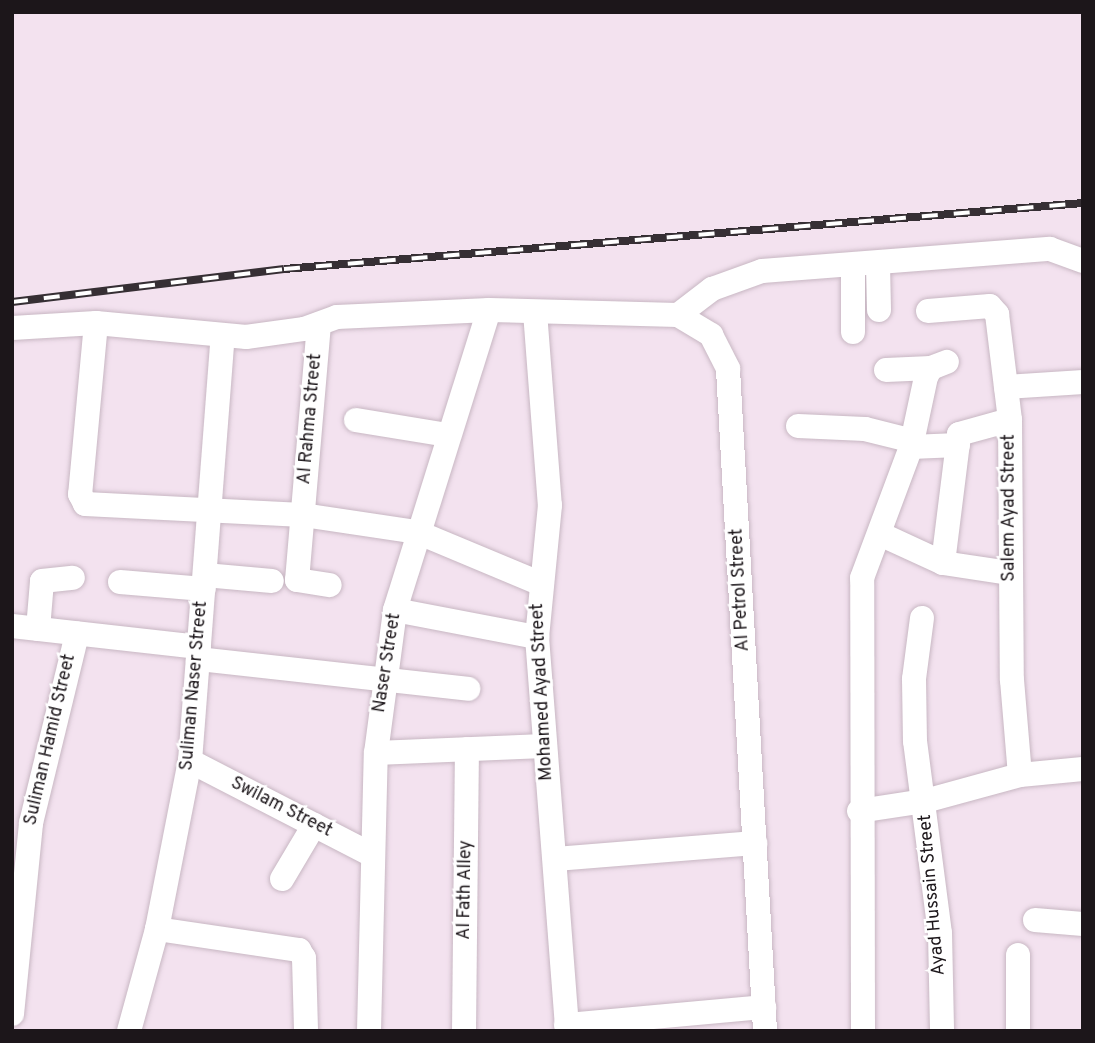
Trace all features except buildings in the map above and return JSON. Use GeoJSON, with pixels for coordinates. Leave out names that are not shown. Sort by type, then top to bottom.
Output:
{"type":"FeatureCollection","features":[{"type":"Feature","properties":{"kind":"street"},"geometry":{"type":"LineString","coordinates":[[12,328],[96,323],[222,336],[257,336],[373,314],[489,310],[678,315],[712,289],[762,271],[878,265],[1050,248],[1083,261]]}},
{"type":"Feature","properties":{"kind":"street"},"geometry":{"type":"LineString","coordinates":[[878,265],[880,310]]}},
{"type":"Feature","properties":{"kind":"street"},"geometry":{"type":"LineString","coordinates":[[853,266],[853,332]]}},
{"type":"Feature","properties":{"kind":"street","name":"Salem Ayad Street"},"geometry":{"type":"LineString","coordinates":[[929,311],[993,307],[1010,419],[1010,573],[1020,775]]}},
{"type":"Feature","properties":{"kind":"street","name":"Naser Street"},"geometry":{"type":"LineString","coordinates":[[369,1031],[376,753],[395,610],[489,310]]}},
{"type":"Feature","properties":{"kind":"street","name":"Mohamed Ayad Street"},"geometry":{"type":"LineString","coordinates":[[535,312],[550,505],[539,583],[537,637],[566,1028]]}},
{"type":"Feature","properties":{"kind":"street","name":"Al Petrol Street"},"geometry":{"type":"LineString","coordinates":[[678,315],[711,335],[728,369],[765,1019]]}},
{"type":"Feature","properties":{"kind":"street"},"geometry":{"type":"LineString","coordinates":[[96,323],[81,500],[303,515],[418,531],[539,583]]}},
{"type":"Feature","properties":{"kind":"street","name":"Al Rahma Street"},"geometry":{"type":"LineString","coordinates":[[319,324],[297,580],[330,585]]}},
{"type":"Feature","properties":{"kind":"street","name":"Suliman Naser Street"},"geometry":{"type":"LineString","coordinates":[[129,1031],[157,929],[190,761],[222,336]]}},
{"type":"Feature","properties":{"kind":"street"},"geometry":{"type":"LineString","coordinates":[[863,1031],[859,811],[862,578],[939,365],[886,370]]}},
{"type":"Feature","properties":{"kind":"street"},"geometry":{"type":"LineString","coordinates":[[1006,387],[1083,382]]}},
{"type":"Feature","properties":{"kind":"street"},"geometry":{"type":"LineString","coordinates":[[943,564],[958,445],[965,428],[1010,419]]}},
{"type":"Feature","properties":{"kind":"street"},"geometry":{"type":"LineString","coordinates":[[356,420],[449,435]]}},
{"type":"Feature","properties":{"kind":"street"},"geometry":{"type":"LineString","coordinates":[[798,426],[865,429],[912,444],[958,445]]}},
{"type":"Feature","properties":{"kind":"street"},"geometry":{"type":"LineString","coordinates":[[880,534],[943,564],[1010,573]]}},
{"type":"Feature","properties":{"kind":"street"},"geometry":{"type":"LineString","coordinates":[[38,629],[42,581],[74,578]]}},
{"type":"Feature","properties":{"kind":"street"},"geometry":{"type":"LineString","coordinates":[[120,582],[272,581]]}},
{"type":"Feature","properties":{"kind":"street"},"geometry":{"type":"LineString","coordinates":[[395,610],[537,637]]}},
{"type":"Feature","properties":{"kind":"street","name":"Ayad Hussain Street"},"geometry":{"type":"LineString","coordinates":[[922,618],[915,728],[940,933],[942,1031]]}},
{"type":"Feature","properties":{"kind":"street"},"geometry":{"type":"LineString","coordinates":[[12,626],[384,680],[468,689]]}},
{"type":"Feature","properties":{"kind":"street","name":"Suliman Hamid Street"},"geometry":{"type":"LineString","coordinates":[[12,1014],[14,944],[31,823],[77,634]]}},
{"type":"Feature","properties":{"kind":"street"},"geometry":{"type":"LineString","coordinates":[[376,753],[544,746]]}},
{"type":"Feature","properties":{"kind":"street","name":"Al Fath Alley"},"geometry":{"type":"LineString","coordinates":[[464,1031],[467,749]]}},
{"type":"Feature","properties":{"kind":"street","name":"Swilam Street"},"geometry":{"type":"LineString","coordinates":[[190,761],[372,855]]}},
{"type":"Feature","properties":{"kind":"street"},"geometry":{"type":"LineString","coordinates":[[859,811],[925,802],[1020,775],[1083,769]]}},
{"type":"Feature","properties":{"kind":"street"},"geometry":{"type":"LineString","coordinates":[[282,879],[314,825]]}},
{"type":"Feature","properties":{"kind":"street"},"geometry":{"type":"LineString","coordinates":[[555,859],[755,843]]}},
{"type":"Feature","properties":{"kind":"street"},"geometry":{"type":"LineString","coordinates":[[1035,920],[1083,924]]}},
{"type":"Feature","properties":{"kind":"street"},"geometry":{"type":"LineString","coordinates":[[157,929],[299,950],[304,958],[306,1031]]}},
{"type":"Feature","properties":{"kind":"street"},"geometry":{"type":"LineString","coordinates":[[1018,955],[1018,1031]]}},
{"type":"Feature","properties":{"kind":"street"},"geometry":{"type":"LineString","coordinates":[[566,1028],[765,1019]]}},
{"type":"Feature","properties":{"kind":"railway"},"geometry":{"type":"LineString","coordinates":[[12,302],[284,269],[1083,203]]}}]}
